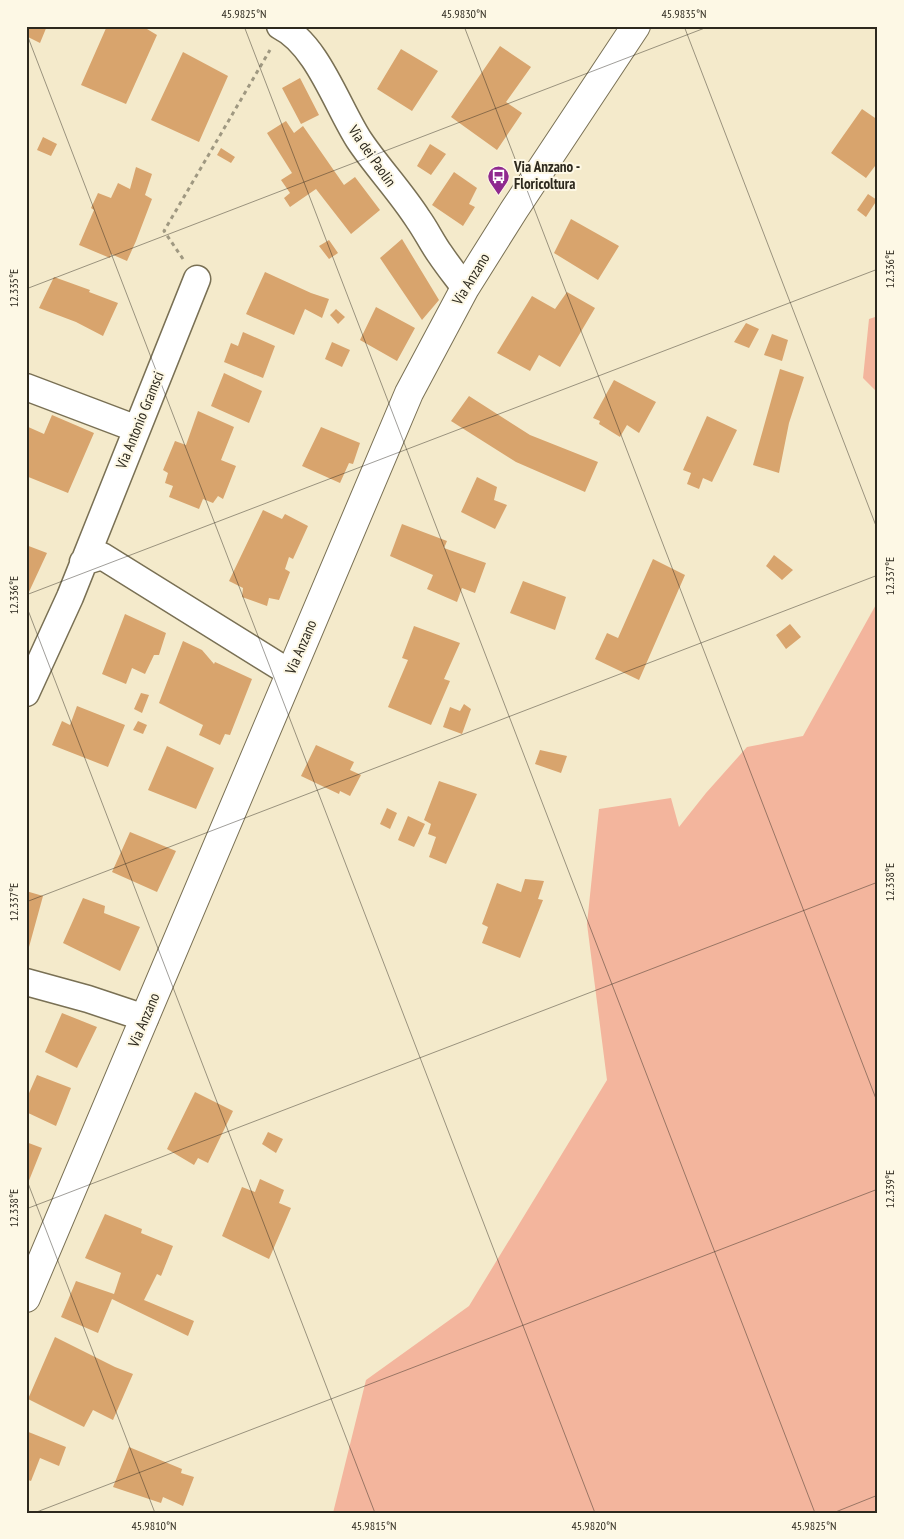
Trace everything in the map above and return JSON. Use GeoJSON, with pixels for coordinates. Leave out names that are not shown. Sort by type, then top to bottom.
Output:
{"type":"FeatureCollection","features":[{"type":"Feature","properties":{"kind":"main road","name":"Via Anzano"},"geometry":{"type":"LineString","coordinates":[[26,1298],[409,393],[465,288],[514,210],[636,26]]}},
{"type":"Feature","properties":{"kind":"street","name":"Via dei Paolin"},"geometry":{"type":"LineString","coordinates":[[282,27],[300,42],[314,59],[360,142],[418,218],[440,255],[465,288]]}},
{"type":"Feature","properties":{"kind":"street","name":"Via Antonio Gramsci"},"geometry":{"type":"LineString","coordinates":[[26,693],[34,657],[70,597],[197,279]]}},
{"type":"Feature","properties":{"kind":"street"},"geometry":{"type":"LineString","coordinates":[[26,387],[137,429]]}},
{"type":"Feature","properties":{"kind":"street"},"geometry":{"type":"LineString","coordinates":[[84,562],[102,556],[290,673]]}},
{"type":"Feature","properties":{"kind":"street"},"geometry":{"type":"LineString","coordinates":[[26,982],[88,999],[145,1018]]}},
{"type":"Feature","properties":{"kind":"path"},"geometry":{"type":"LineString","coordinates":[[197,279],[164,231],[282,27]]}},
{"type":"Feature","properties":{"kind":"shaded area"},"geometry":{"type":"Polygon","coordinates":[[[878,316],[878,393],[863,378],[869,319],[878,316]]]}},
{"type":"Feature","properties":{"kind":"shaded area"},"geometry":{"type":"Polygon","coordinates":[[[878,601],[878,1513],[333,1513],[366,1380],[469,1306],[607,1080],[587,924],[599,809],[671,798],[679,827],[747,747],[803,736],[878,601]]]}},
{"type":"Feature","properties":{"kind":"building"},"geometry":{"type":"Polygon","coordinates":[[[26,26],[47,26],[40,43],[26,36],[26,26]]]}},
{"type":"Feature","properties":{"kind":"building"},"geometry":{"type":"Polygon","coordinates":[[[107,26],[142,26],[157,35],[126,104],[81,85],[107,26]]]}},
{"type":"Feature","properties":{"kind":"building"},"geometry":{"type":"Polygon","coordinates":[[[500,46],[531,67],[506,102],[522,113],[497,150],[451,117],[500,46]]]}},
{"type":"Feature","properties":{"kind":"building"},"geometry":{"type":"Polygon","coordinates":[[[401,49],[438,71],[412,111],[377,89],[401,49]]]}},
{"type":"Feature","properties":{"kind":"building"},"geometry":{"type":"Polygon","coordinates":[[[183,52],[228,76],[199,142],[151,120],[183,52]]]}},
{"type":"Feature","properties":{"kind":"building"},"geometry":{"type":"Polygon","coordinates":[[[300,78],[319,115],[301,124],[282,88],[300,78]]]}},
{"type":"Feature","properties":{"kind":"building"},"geometry":{"type":"Polygon","coordinates":[[[862,109],[878,120],[878,162],[866,178],[831,153],[862,109]]]}},
{"type":"Feature","properties":{"kind":"building"},"geometry":{"type":"Polygon","coordinates":[[[286,121],[294,133],[303,126],[344,185],[355,177],[380,210],[351,234],[316,189],[290,207],[284,198],[290,193],[281,180],[292,173],[267,133],[286,121]]]}},
{"type":"Feature","properties":{"kind":"building"},"geometry":{"type":"Polygon","coordinates":[[[43,137],[57,144],[51,156],[37,150],[43,137]]]}},
{"type":"Feature","properties":{"kind":"building"},"geometry":{"type":"Polygon","coordinates":[[[430,144],[446,154],[431,175],[417,166],[430,144]]]}},
{"type":"Feature","properties":{"kind":"building"},"geometry":{"type":"Polygon","coordinates":[[[221,148],[235,157],[231,163],[217,155],[221,148]]]}},
{"type":"Feature","properties":{"kind":"building"},"geometry":{"type":"Polygon","coordinates":[[[136,167],[152,174],[145,195],[152,199],[127,261],[111,254],[110,258],[79,245],[94,210],[91,208],[98,193],[111,198],[118,183],[130,189],[136,167]]]}},
{"type":"Feature","properties":{"kind":"building"},"geometry":{"type":"Polygon","coordinates":[[[454,172],[477,188],[469,204],[475,207],[463,226],[432,205],[454,172]]]}},
{"type":"Feature","properties":{"kind":"building"},"geometry":{"type":"Polygon","coordinates":[[[868,194],[877,200],[866,217],[857,210],[868,194]]]}},
{"type":"Feature","properties":{"kind":"building"},"geometry":{"type":"Polygon","coordinates":[[[571,219],[619,246],[598,280],[554,253],[571,219]]]}},
{"type":"Feature","properties":{"kind":"building"},"geometry":{"type":"Polygon","coordinates":[[[402,239],[439,300],[422,320],[380,258],[402,239]]]}},
{"type":"Feature","properties":{"kind":"building"},"geometry":{"type":"Polygon","coordinates":[[[329,240],[338,253],[329,259],[319,246],[329,240]]]}},
{"type":"Feature","properties":{"kind":"building"},"geometry":{"type":"Polygon","coordinates":[[[265,272],[329,299],[322,318],[305,309],[294,335],[246,314],[265,272]]]}},
{"type":"Feature","properties":{"kind":"building"},"geometry":{"type":"Polygon","coordinates":[[[54,277],[90,290],[89,292],[118,303],[103,336],[76,322],[39,308],[54,277]]]}},
{"type":"Feature","properties":{"kind":"building"},"geometry":{"type":"Polygon","coordinates":[[[567,292],[595,308],[560,367],[539,355],[530,371],[497,353],[532,296],[555,309],[567,292]]]}},
{"type":"Feature","properties":{"kind":"building"},"geometry":{"type":"Polygon","coordinates":[[[376,307],[415,328],[397,361],[360,340],[376,307]]]}},
{"type":"Feature","properties":{"kind":"building"},"geometry":{"type":"Polygon","coordinates":[[[336,309],[345,317],[338,324],[330,315],[336,309]]]}},
{"type":"Feature","properties":{"kind":"building"},"geometry":{"type":"Polygon","coordinates":[[[746,323],[759,329],[749,348],[734,342],[746,323]]]}},
{"type":"Feature","properties":{"kind":"building"},"geometry":{"type":"Polygon","coordinates":[[[243,332],[275,346],[263,378],[224,362],[231,343],[238,346],[243,332]]]}},
{"type":"Feature","properties":{"kind":"building"},"geometry":{"type":"Polygon","coordinates":[[[772,334],[788,340],[782,361],[764,355],[772,334]]]}},
{"type":"Feature","properties":{"kind":"building"},"geometry":{"type":"Polygon","coordinates":[[[332,342],[350,350],[342,367],[325,359],[332,342]]]}},
{"type":"Feature","properties":{"kind":"building"},"geometry":{"type":"Polygon","coordinates":[[[780,369],[804,377],[789,423],[779,473],[753,465],[780,369]]]}},
{"type":"Feature","properties":{"kind":"building"},"geometry":{"type":"Polygon","coordinates":[[[224,373],[262,391],[249,423],[211,406],[224,373]]]}},
{"type":"Feature","properties":{"kind":"building"},"geometry":{"type":"Polygon","coordinates":[[[614,380],[656,402],[639,433],[627,425],[620,437],[599,424],[600,421],[593,418],[614,380]]]}},
{"type":"Feature","properties":{"kind":"building"},"geometry":{"type":"Polygon","coordinates":[[[469,396],[530,435],[598,462],[585,492],[516,462],[451,421],[469,396]]]}},
{"type":"Feature","properties":{"kind":"building"},"geometry":{"type":"Polygon","coordinates":[[[198,411],[234,427],[221,460],[236,466],[223,499],[218,496],[213,503],[203,499],[199,509],[169,497],[173,486],[165,483],[168,473],[163,470],[175,441],[186,445],[198,411]]]}},
{"type":"Feature","properties":{"kind":"building"},"geometry":{"type":"Polygon","coordinates":[[[52,415],[94,433],[68,493],[26,476],[26,426],[44,434],[52,415]]]}},
{"type":"Feature","properties":{"kind":"building"},"geometry":{"type":"Polygon","coordinates":[[[707,416],[737,430],[712,482],[703,478],[699,489],[687,484],[691,473],[683,470],[707,416]]]}},
{"type":"Feature","properties":{"kind":"building"},"geometry":{"type":"Polygon","coordinates":[[[321,427],[360,443],[353,464],[349,463],[340,483],[302,466],[321,427]]]}},
{"type":"Feature","properties":{"kind":"building"},"geometry":{"type":"Polygon","coordinates":[[[477,477],[497,487],[494,500],[507,505],[495,529],[461,512],[477,477]]]}},
{"type":"Feature","properties":{"kind":"building"},"geometry":{"type":"Polygon","coordinates":[[[263,510],[282,519],[285,514],[308,526],[293,559],[289,557],[285,569],[290,572],[279,600],[269,598],[267,606],[242,597],[243,588],[229,581],[263,510]]]}},
{"type":"Feature","properties":{"kind":"building"},"geometry":{"type":"Polygon","coordinates":[[[402,524],[447,541],[444,548],[486,563],[475,593],[462,588],[457,602],[427,589],[433,575],[390,556],[402,524]]]}},
{"type":"Feature","properties":{"kind":"building"},"geometry":{"type":"Polygon","coordinates":[[[26,545],[47,553],[28,594],[26,593],[26,545]]]}},
{"type":"Feature","properties":{"kind":"building"},"geometry":{"type":"Polygon","coordinates":[[[774,555],[793,570],[782,580],[766,566],[774,555]]]}},
{"type":"Feature","properties":{"kind":"building"},"geometry":{"type":"Polygon","coordinates":[[[653,559],[685,575],[639,680],[595,659],[607,633],[618,638],[653,559]]]}},
{"type":"Feature","properties":{"kind":"building"},"geometry":{"type":"Polygon","coordinates":[[[523,581],[566,597],[555,630],[510,613],[523,581]]]}},
{"type":"Feature","properties":{"kind":"building"},"geometry":{"type":"Polygon","coordinates":[[[125,614],[166,633],[159,655],[154,655],[145,674],[132,668],[126,684],[102,674],[125,614]]]}},
{"type":"Feature","properties":{"kind":"building"},"geometry":{"type":"Polygon","coordinates":[[[790,624],[801,637],[786,649],[776,635],[790,624]]]}},
{"type":"Feature","properties":{"kind":"building"},"geometry":{"type":"Polygon","coordinates":[[[414,626],[460,643],[444,679],[450,681],[431,725],[388,707],[408,660],[402,658],[414,626]]]}},
{"type":"Feature","properties":{"kind":"building"},"geometry":{"type":"Polygon","coordinates":[[[183,641],[202,650],[214,664],[215,662],[252,679],[230,735],[225,734],[220,745],[199,735],[203,725],[159,703],[183,641]]]}},
{"type":"Feature","properties":{"kind":"building"},"geometry":{"type":"Polygon","coordinates":[[[141,693],[149,695],[142,713],[134,709],[141,693]]]}},
{"type":"Feature","properties":{"kind":"building"},"geometry":{"type":"Polygon","coordinates":[[[464,704],[471,709],[462,734],[443,727],[450,707],[460,711],[464,704]]]}},
{"type":"Feature","properties":{"kind":"building"},"geometry":{"type":"Polygon","coordinates":[[[77,706],[125,725],[108,767],[52,745],[62,721],[70,725],[77,706]]]}},
{"type":"Feature","properties":{"kind":"building"},"geometry":{"type":"Polygon","coordinates":[[[138,721],[147,725],[143,734],[133,730],[138,721]]]}},
{"type":"Feature","properties":{"kind":"building"},"geometry":{"type":"Polygon","coordinates":[[[316,745],[354,762],[350,770],[361,775],[350,796],[340,791],[339,794],[301,776],[316,745]]]}},
{"type":"Feature","properties":{"kind":"building"},"geometry":{"type":"Polygon","coordinates":[[[167,746],[214,768],[196,809],[148,790],[167,746]]]}},
{"type":"Feature","properties":{"kind":"building"},"geometry":{"type":"Polygon","coordinates":[[[540,750],[567,756],[561,773],[535,764],[540,750]]]}},
{"type":"Feature","properties":{"kind":"building"},"geometry":{"type":"Polygon","coordinates":[[[439,781],[477,794],[446,864],[429,857],[436,837],[428,834],[431,824],[424,820],[439,781]]]}},
{"type":"Feature","properties":{"kind":"building"},"geometry":{"type":"Polygon","coordinates":[[[387,808],[397,813],[390,829],[380,824],[387,808]]]}},
{"type":"Feature","properties":{"kind":"building"},"geometry":{"type":"Polygon","coordinates":[[[408,816],[425,824],[414,847],[398,840],[408,816]]]}},
{"type":"Feature","properties":{"kind":"building"},"geometry":{"type":"Polygon","coordinates":[[[130,832],[176,851],[157,892],[112,872],[130,832]]]}},
{"type":"Feature","properties":{"kind":"building"},"geometry":{"type":"Polygon","coordinates":[[[525,879],[544,881],[538,899],[543,900],[520,958],[482,943],[488,927],[482,924],[497,883],[521,892],[525,879]]]}},
{"type":"Feature","properties":{"kind":"building"},"geometry":{"type":"Polygon","coordinates":[[[26,891],[43,896],[29,947],[26,946],[26,891]]]}},
{"type":"Feature","properties":{"kind":"building"},"geometry":{"type":"Polygon","coordinates":[[[83,898],[105,906],[104,913],[140,927],[120,971],[63,943],[83,898]]]}},
{"type":"Feature","properties":{"kind":"building"},"geometry":{"type":"Polygon","coordinates":[[[62,1013],[97,1027],[77,1068],[45,1052],[62,1013]]]}},
{"type":"Feature","properties":{"kind":"building"},"geometry":{"type":"Polygon","coordinates":[[[37,1075],[71,1088],[56,1126],[26,1112],[26,1100],[37,1075]]]}},
{"type":"Feature","properties":{"kind":"building"},"geometry":{"type":"Polygon","coordinates":[[[195,1092],[233,1111],[208,1163],[198,1158],[194,1165],[167,1149],[195,1092]]]}},
{"type":"Feature","properties":{"kind":"building"},"geometry":{"type":"Polygon","coordinates":[[[268,1132],[283,1139],[276,1153],[262,1144],[268,1132]]]}},
{"type":"Feature","properties":{"kind":"building"},"geometry":{"type":"Polygon","coordinates":[[[26,1142],[42,1148],[26,1188],[26,1142]]]}},
{"type":"Feature","properties":{"kind":"building"},"geometry":{"type":"Polygon","coordinates":[[[260,1179],[284,1190],[279,1203],[291,1208],[269,1259],[222,1236],[242,1187],[255,1192],[260,1179]]]}},
{"type":"Feature","properties":{"kind":"building"},"geometry":{"type":"Polygon","coordinates":[[[105,1214],[142,1229],[141,1233],[173,1246],[161,1276],[157,1274],[144,1300],[194,1321],[188,1336],[112,1299],[98,1333],[61,1317],[76,1281],[114,1294],[121,1273],[85,1258],[105,1214]]]}},
{"type":"Feature","properties":{"kind":"building"},"geometry":{"type":"Polygon","coordinates":[[[55,1337],[133,1374],[113,1420],[93,1410],[84,1427],[28,1399],[55,1337]]]}},
{"type":"Feature","properties":{"kind":"building"},"geometry":{"type":"Polygon","coordinates":[[[26,1431],[66,1447],[59,1466],[40,1458],[31,1481],[26,1479],[26,1431]]]}},
{"type":"Feature","properties":{"kind":"building"},"geometry":{"type":"Polygon","coordinates":[[[129,1447],[182,1469],[181,1473],[194,1477],[183,1506],[163,1497],[161,1503],[113,1487],[129,1447]]]}},
{"type":"Feature","properties":{"kind":"place","name":"Via Anzano - Floricoltura"},"geometry":{"type":"Point","coordinates":[498,195]}}]}
